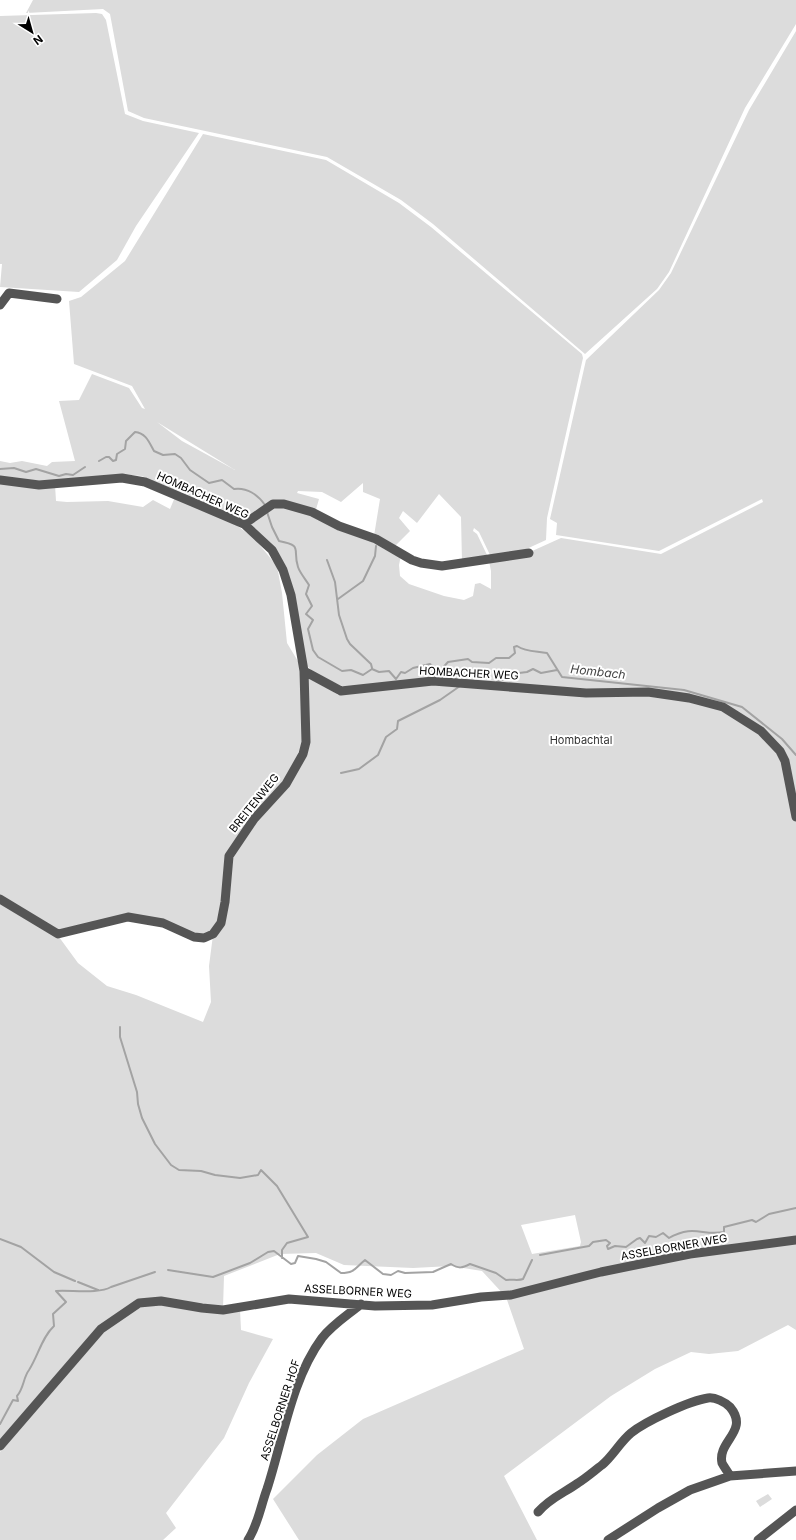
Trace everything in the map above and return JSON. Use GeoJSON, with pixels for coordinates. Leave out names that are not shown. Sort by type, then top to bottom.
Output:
{"type":"FeatureCollection","features":[{"type":"Feature","properties":{"kind":"street"},"geometry":{"type":"LineString","coordinates":[[0,305],[9,293],[57,299]]}},
{"type":"Feature","properties":{"kind":"street","name":"HOMBACHER WEG"},"geometry":{"type":"LineString","coordinates":[[0,480],[39,485],[122,478],[134,479],[145,482],[244,524],[272,550],[284,570],[291,595],[304,671],[341,691],[433,681],[586,693],[648,692],[689,698],[723,707],[761,731],[780,751],[785,761],[796,817]]}},
{"type":"Feature","properties":{"kind":"street"},"geometry":{"type":"LineString","coordinates":[[244,524],[273,504],[284,504],[312,512],[339,526],[376,539],[412,560],[421,563],[442,566],[529,553]]}},
{"type":"Feature","properties":{"kind":"street","name":"BREITENWEG"},"geometry":{"type":"LineString","coordinates":[[0,899],[58,934],[128,917],[163,923],[194,937],[204,938],[213,934],[221,923],[225,902],[229,856],[254,819],[286,784],[303,754],[307,728],[304,671]]}},
{"type":"Feature","properties":{"kind":"street","name":"ASSELBORNER WEG"},"geometry":{"type":"LineString","coordinates":[[0,1446],[101,1329],[139,1303],[161,1301],[223,1310],[289,1299],[396,1306],[432,1305],[481,1297],[511,1295],[601,1272],[690,1254],[796,1240]]}},
{"type":"Feature","properties":{"kind":"street","name":"ASSELBORNER HOF"},"geometry":{"type":"LineString","coordinates":[[248,1540],[260,1511],[281,1439],[303,1372],[323,1338],[338,1322],[362,1304]]}},
{"type":"Feature","properties":{"kind":"street"},"geometry":{"type":"LineString","coordinates":[[538,1512],[547,1502],[577,1484],[604,1464],[631,1434],[675,1408],[708,1398],[717,1399],[729,1406],[735,1415],[736,1424],[734,1433],[724,1447],[722,1462],[730,1476]]}},
{"type":"Feature","properties":{"kind":"street"},"geometry":{"type":"LineString","coordinates":[[608,1540],[683,1494],[730,1476],[796,1471]]}},
{"type":"Feature","properties":{"kind":"street"},"geometry":{"type":"LineString","coordinates":[[758,1540],[796,1510]]}},
{"type":"Feature","properties":{"kind":"green space"},"geometry":{"type":"Polygon","coordinates":[[[33,0],[796,0],[796,24],[745,108],[669,272],[657,289],[585,354],[433,224],[401,200],[327,157],[144,118],[128,111],[110,14],[103,9],[26,13],[33,0]]]}},
{"type":"Feature","properties":{"kind":"green space"},"geometry":{"type":"Polygon","coordinates":[[[102,14],[106,20],[125,114],[143,121],[199,133],[136,226],[117,260],[79,292],[0,287],[2,264],[0,264],[0,16],[102,14]]]}},
{"type":"Feature","properties":{"kind":"green space","name":"Hombachtal"},"geometry":{"type":"Polygon","coordinates":[[[796,31],[796,1330],[788,1325],[738,1351],[709,1354],[691,1352],[655,1369],[611,1396],[504,1476],[537,1540],[299,1540],[273,1499],[317,1455],[363,1419],[524,1349],[506,1297],[482,1271],[451,1266],[413,1268],[344,1265],[316,1253],[280,1254],[224,1276],[223,1308],[138,1302],[100,1328],[0,1442],[0,900],[59,937],[78,963],[107,986],[136,995],[203,1022],[211,1002],[209,966],[213,935],[222,923],[231,856],[305,755],[305,672],[338,695],[352,688],[341,686],[317,675],[307,666],[292,589],[254,528],[142,476],[120,474],[54,482],[0,478],[0,461],[10,463],[22,461],[47,466],[52,462],[75,461],[59,401],[79,400],[92,374],[129,388],[142,408],[145,409],[132,386],[74,364],[69,301],[81,297],[125,261],[203,134],[326,160],[399,203],[431,227],[582,354],[583,358],[547,518],[546,540],[522,551],[490,555],[479,532],[474,528],[473,531],[477,534],[487,555],[462,562],[461,517],[439,494],[417,523],[403,511],[399,518],[410,531],[395,546],[374,536],[380,499],[363,492],[363,483],[341,502],[322,492],[298,491],[297,493],[319,499],[315,513],[345,530],[401,555],[399,565],[400,576],[409,584],[444,596],[464,600],[473,596],[475,584],[480,583],[491,589],[491,571],[489,561],[534,553],[530,552],[561,538],[661,554],[763,502],[762,499],[659,551],[556,535],[557,523],[550,519],[586,360],[659,290],[671,273],[749,110],[796,31]],[[157,422],[182,441],[235,470],[157,422]],[[575,1215],[521,1225],[532,1254],[580,1246],[581,1242],[575,1215]]]}},
{"type":"Feature","properties":{"kind":"green space"},"geometry":{"type":"Polygon","coordinates":[[[0,481],[55,485],[56,501],[108,501],[143,507],[153,500],[170,509],[175,497],[223,516],[253,537],[277,566],[282,593],[287,643],[302,668],[305,728],[301,753],[285,783],[227,855],[220,923],[204,937],[128,916],[60,934],[0,897],[0,481]]]}},
{"type":"Feature","properties":{"kind":"green space"},"geometry":{"type":"Polygon","coordinates":[[[161,1302],[240,1309],[241,1330],[273,1339],[249,1383],[224,1438],[166,1513],[176,1528],[163,1540],[0,1540],[0,1452],[102,1330],[139,1305],[161,1302]]]}},
{"type":"Feature","properties":{"kind":"green space"},"geometry":{"type":"Polygon","coordinates":[[[768,1494],[772,1499],[760,1507],[756,1501],[768,1494]]]}},
{"type":"Feature","properties":{"kind":"waterway","name":"Hombach"},"geometry":{"type":"LineString","coordinates":[[99,461],[106,457],[109,457],[113,461],[116,460],[117,454],[125,449],[126,441],[135,432],[139,433],[147,438],[154,451],[163,455],[175,454],[181,458],[190,470],[209,483],[222,480],[234,489],[243,489],[252,492],[265,505]]}},
{"type":"Feature","properties":{"kind":"waterway","name":"Hombach"},"geometry":{"type":"LineString","coordinates":[[0,469],[14,468],[26,472],[36,469],[59,476],[66,474],[73,475],[85,467]]}},
{"type":"Feature","properties":{"kind":"waterway","name":"Hombach"},"geometry":{"type":"LineString","coordinates":[[267,512],[279,541],[292,545],[296,549],[296,561],[298,567],[309,585],[306,594],[312,606],[306,614],[313,620],[308,629],[313,650],[318,657],[342,671],[351,670],[363,675],[372,669],[379,672],[389,671],[396,679],[401,672],[405,673],[413,668],[430,664],[439,672],[448,662],[468,659],[472,662],[489,663],[496,658],[509,658],[515,653],[514,647],[517,646],[528,650],[547,653],[562,677],[684,690],[742,707],[782,739],[796,755]]}},
{"type":"Feature","properties":{"kind":"waterway"},"geometry":{"type":"LineString","coordinates":[[338,599],[363,581],[375,556],[376,546]]}},
{"type":"Feature","properties":{"kind":"waterway"},"geometry":{"type":"LineString","coordinates":[[327,560],[335,582],[339,615],[347,639],[350,644],[371,664],[372,668]]}},
{"type":"Feature","properties":{"kind":"waterway"},"geometry":{"type":"LineString","coordinates":[[497,682],[533,669],[541,673],[557,670]]}},
{"type":"Feature","properties":{"kind":"waterway"},"geometry":{"type":"LineString","coordinates":[[341,773],[359,769],[378,755],[386,737],[397,729],[398,721],[440,700],[460,686]]}},
{"type":"Feature","properties":{"kind":"waterway"},"geometry":{"type":"LineString","coordinates":[[120,1027],[120,1037],[137,1092],[138,1104],[142,1118],[155,1144],[171,1165],[179,1170],[201,1171],[215,1175],[240,1178],[258,1175],[261,1170],[277,1186],[308,1237],[287,1243],[282,1250],[282,1258]]}},
{"type":"Feature","properties":{"kind":"waterway"},"geometry":{"type":"LineString","coordinates":[[540,1255],[589,1246],[593,1242],[606,1240],[610,1243],[607,1246],[608,1249],[615,1246],[626,1247],[640,1238],[645,1243],[649,1236],[656,1237],[663,1233],[669,1238],[678,1234],[692,1231],[710,1233],[724,1232],[724,1227],[752,1220],[756,1222],[769,1214],[796,1208]]}},
{"type":"Feature","properties":{"kind":"waterway"},"geometry":{"type":"LineString","coordinates":[[0,1239],[21,1247],[54,1272],[75,1281]]}},
{"type":"Feature","properties":{"kind":"waterway"},"geometry":{"type":"LineString","coordinates":[[168,1270],[213,1277],[250,1263],[268,1252],[274,1251],[291,1264],[295,1263],[298,1256],[316,1259],[326,1262],[341,1273],[352,1271],[365,1260],[383,1274],[391,1275],[398,1271],[405,1273],[433,1272],[451,1264],[456,1267],[470,1264],[496,1273],[506,1280],[517,1280],[523,1279],[532,1260]]}},
{"type":"Feature","properties":{"kind":"waterway"},"geometry":{"type":"LineString","coordinates":[[0,1424],[13,1400],[18,1401],[17,1396],[21,1390],[27,1373],[43,1341],[54,1326],[53,1314],[66,1302],[56,1291],[106,1289],[155,1272]]}},
{"type":"Feature","properties":{"kind":"waterway"},"geometry":{"type":"LineString","coordinates":[[78,1282],[98,1290]]}}]}
